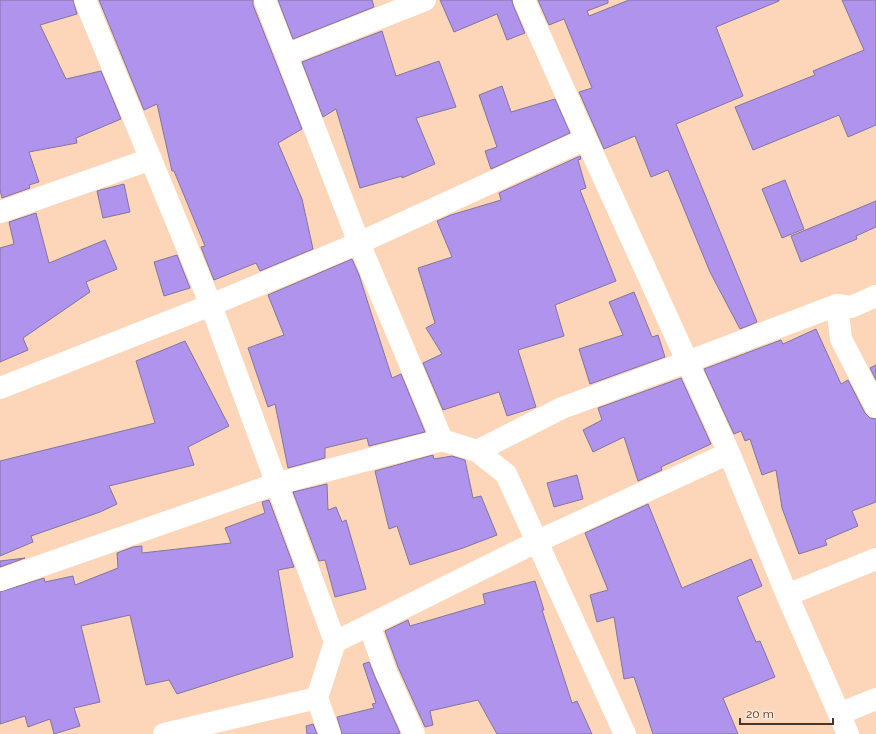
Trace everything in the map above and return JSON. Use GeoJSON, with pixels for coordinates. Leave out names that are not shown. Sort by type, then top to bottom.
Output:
{"type":"FeatureCollection","features":[{"type":"Feature","properties":{"kind":"street"},"geometry":{"type":"LineString","coordinates":[[85,0],[211,305],[334,642],[317,698],[330,734]]}},
{"type":"Feature","properties":{"kind":"street"},"geometry":{"type":"LineString","coordinates":[[265,0],[359,243],[442,440]]}},
{"type":"Feature","properties":{"kind":"street"},"geometry":{"type":"LineString","coordinates":[[286,55],[426,0]]}},
{"type":"Feature","properties":{"kind":"street"},"geometry":{"type":"LineString","coordinates":[[524,0],[729,453],[787,595],[848,734]]}},
{"type":"Feature","properties":{"kind":"street"},"geometry":{"type":"LineString","coordinates":[[0,388],[211,305],[359,243],[586,139]]}},
{"type":"Feature","properties":{"kind":"street"},"geometry":{"type":"LineString","coordinates":[[0,212],[151,159]]}},
{"type":"Feature","properties":{"kind":"street"},"geometry":{"type":"LineString","coordinates":[[477,451],[562,408],[837,306],[851,307],[876,296]]}},
{"type":"Feature","properties":{"kind":"street"},"geometry":{"type":"LineString","coordinates":[[837,306],[841,339],[876,407]]}},
{"type":"Feature","properties":{"kind":"street"},"geometry":{"type":"LineString","coordinates":[[0,580],[276,484],[442,440],[477,451],[506,474],[625,734]]}},
{"type":"Feature","properties":{"kind":"street"},"geometry":{"type":"LineString","coordinates":[[334,642],[536,542],[729,453]]}},
{"type":"Feature","properties":{"kind":"street"},"geometry":{"type":"LineString","coordinates":[[787,595],[876,559]]}},
{"type":"Feature","properties":{"kind":"street"},"geometry":{"type":"LineString","coordinates":[[369,625],[386,672],[414,734]]}},
{"type":"Feature","properties":{"kind":"street"},"geometry":{"type":"LineString","coordinates":[[164,734],[317,698]]}},
{"type":"Feature","properties":{"kind":"street"},"geometry":{"type":"LineString","coordinates":[[839,714],[876,699]]}},
{"type":"Feature","properties":{"kind":"building"},"geometry":{"type":"Polygon","coordinates":[[[0,0],[73,0],[77,14],[40,25],[66,79],[101,71],[121,119],[76,138],[77,143],[29,152],[39,182],[29,185],[30,188],[2,198],[0,190],[0,0]]]}},
{"type":"Feature","properties":{"kind":"building"},"geometry":{"type":"Polygon","coordinates":[[[99,0],[253,0],[253,5],[302,129],[278,143],[302,199],[313,249],[260,271],[256,263],[214,280],[201,247],[205,246],[174,171],[172,171],[157,104],[144,110],[99,0]]]}},
{"type":"Feature","properties":{"kind":"building"},"geometry":{"type":"Polygon","coordinates":[[[278,0],[372,0],[374,7],[293,39],[278,0]]]}},
{"type":"Feature","properties":{"kind":"building"},"geometry":{"type":"Polygon","coordinates":[[[440,0],[512,0],[525,33],[507,40],[497,14],[454,32],[440,0]]]}},
{"type":"Feature","properties":{"kind":"building"},"geometry":{"type":"Polygon","coordinates":[[[538,0],[608,0],[608,3],[587,11],[589,16],[629,0],[779,0],[716,27],[743,96],[676,124],[757,322],[740,329],[710,272],[668,170],[651,177],[635,136],[604,149],[579,92],[592,88],[564,19],[549,25],[538,0]]]}},
{"type":"Feature","properties":{"kind":"building"},"geometry":{"type":"Polygon","coordinates":[[[842,0],[876,0],[876,125],[848,137],[839,115],[753,150],[735,107],[815,75],[813,71],[864,50],[842,0]]]}},
{"type":"Feature","properties":{"kind":"building"},"geometry":{"type":"Polygon","coordinates":[[[382,31],[396,76],[439,61],[456,107],[416,118],[435,164],[402,178],[402,176],[360,188],[336,109],[323,117],[302,62],[382,31]]]}},
{"type":"Feature","properties":{"kind":"building"},"geometry":{"type":"Polygon","coordinates":[[[502,86],[511,112],[555,99],[570,133],[491,169],[485,151],[497,147],[479,95],[502,86]]]}},
{"type":"Feature","properties":{"kind":"building"},"geometry":{"type":"Polygon","coordinates":[[[580,156],[581,159],[578,160],[586,188],[580,190],[616,281],[555,305],[564,336],[518,350],[536,407],[507,416],[499,392],[443,410],[423,363],[442,354],[426,328],[435,323],[418,268],[452,257],[437,221],[451,215],[501,200],[499,193],[580,156]]]}},
{"type":"Feature","properties":{"kind":"building"},"geometry":{"type":"Polygon","coordinates":[[[785,180],[804,229],[782,238],[762,189],[785,180]]]}},
{"type":"Feature","properties":{"kind":"building"},"geometry":{"type":"Polygon","coordinates":[[[124,184],[130,212],[103,218],[97,191],[124,184]]]}},
{"type":"Feature","properties":{"kind":"building"},"geometry":{"type":"Polygon","coordinates":[[[876,201],[876,227],[856,236],[857,239],[801,262],[791,236],[876,201]]]}},
{"type":"Feature","properties":{"kind":"building"},"geometry":{"type":"Polygon","coordinates":[[[36,213],[49,263],[105,240],[117,269],[86,282],[90,292],[23,338],[28,350],[0,362],[0,248],[14,244],[9,222],[36,213]]]}},
{"type":"Feature","properties":{"kind":"building"},"geometry":{"type":"Polygon","coordinates":[[[177,255],[190,288],[164,296],[154,262],[177,255]]]}},
{"type":"Feature","properties":{"kind":"building"},"geometry":{"type":"Polygon","coordinates":[[[352,259],[359,275],[392,378],[401,374],[425,432],[369,446],[367,438],[325,448],[325,458],[288,468],[275,404],[268,407],[248,348],[284,335],[268,295],[352,259]]]}},
{"type":"Feature","properties":{"kind":"building"},"geometry":{"type":"Polygon","coordinates":[[[634,292],[652,337],[658,335],[665,357],[590,384],[579,349],[623,335],[609,302],[634,292]]]}},
{"type":"Feature","properties":{"kind":"building"},"geometry":{"type":"Polygon","coordinates":[[[816,329],[841,384],[848,380],[865,413],[870,418],[876,419],[876,502],[852,511],[858,526],[825,540],[827,545],[799,554],[782,508],[776,470],[762,475],[750,439],[745,441],[741,431],[734,434],[704,369],[781,340],[783,344],[816,329]]]}},
{"type":"Feature","properties":{"kind":"building"},"geometry":{"type":"Polygon","coordinates":[[[185,341],[229,426],[188,447],[194,465],[109,486],[117,504],[100,512],[31,536],[33,542],[0,556],[0,461],[155,423],[136,361],[185,341]]]}},
{"type":"Feature","properties":{"kind":"building"},"geometry":{"type":"Polygon","coordinates":[[[876,365],[876,380],[870,368],[876,365]]]}},
{"type":"Feature","properties":{"kind":"building"},"geometry":{"type":"Polygon","coordinates":[[[681,378],[711,444],[661,467],[662,470],[638,481],[624,437],[593,452],[583,430],[602,420],[598,408],[681,378]]]}},
{"type":"Feature","properties":{"kind":"building"},"geometry":{"type":"Polygon","coordinates":[[[433,455],[434,459],[452,456],[465,460],[473,498],[481,496],[497,535],[463,548],[410,565],[397,526],[389,529],[375,471],[433,455]]]}},
{"type":"Feature","properties":{"kind":"building"},"geometry":{"type":"Polygon","coordinates":[[[577,475],[583,499],[554,507],[547,483],[577,475]]]}},
{"type":"Feature","properties":{"kind":"building"},"geometry":{"type":"Polygon","coordinates":[[[327,484],[328,510],[336,507],[342,522],[346,520],[366,589],[335,597],[325,560],[319,561],[293,492],[327,484]]]}},
{"type":"Feature","properties":{"kind":"building"},"geometry":{"type":"Polygon","coordinates":[[[269,500],[294,567],[278,570],[293,657],[177,694],[169,680],[146,685],[130,615],[81,626],[100,702],[74,708],[80,726],[54,734],[50,719],[28,727],[25,716],[0,724],[0,592],[44,578],[45,582],[73,576],[75,585],[118,568],[117,553],[133,547],[142,546],[142,553],[231,543],[225,528],[265,513],[262,502],[269,500]]]}},
{"type":"Feature","properties":{"kind":"building"},"geometry":{"type":"Polygon","coordinates":[[[648,504],[682,588],[751,559],[762,586],[737,597],[756,642],[760,641],[775,677],[723,698],[738,734],[653,734],[634,677],[624,679],[614,617],[597,622],[590,595],[608,590],[585,533],[648,504]]]}},
{"type":"Feature","properties":{"kind":"building"},"geometry":{"type":"Polygon","coordinates":[[[25,558],[0,567],[0,561],[25,558]]]}},
{"type":"Feature","properties":{"kind":"building"},"geometry":{"type":"Polygon","coordinates":[[[535,581],[544,610],[542,610],[572,703],[577,701],[592,734],[497,734],[478,700],[430,711],[433,725],[425,727],[398,667],[385,631],[408,620],[410,626],[485,604],[483,594],[535,581]]]}},
{"type":"Feature","properties":{"kind":"building"},"geometry":{"type":"Polygon","coordinates":[[[369,662],[400,733],[342,734],[337,717],[374,708],[372,704],[376,703],[363,664],[369,662]]]}},
{"type":"Feature","properties":{"kind":"building"},"geometry":{"type":"Polygon","coordinates":[[[313,724],[317,734],[307,734],[306,726],[313,724]]]}}]}
